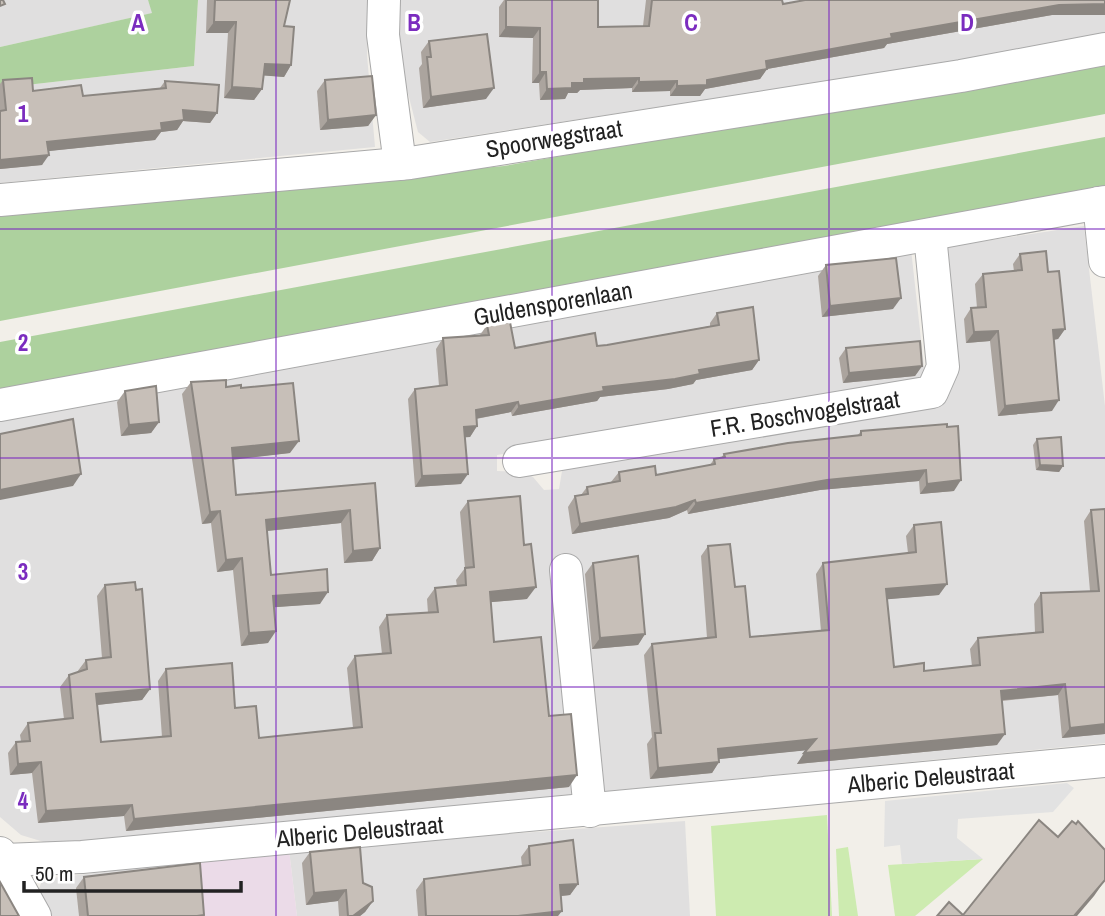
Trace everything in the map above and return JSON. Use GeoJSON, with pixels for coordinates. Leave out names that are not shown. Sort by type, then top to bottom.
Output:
{"type":"FeatureCollection","features":[{"type":"Feature","properties":{"kind":"street"},"geometry":{"type":"LineString","coordinates":[[384,0],[383,35],[400,164]]}},
{"type":"Feature","properties":{"kind":"street","name":"Spoorwegstraat"},"geometry":{"type":"LineString","coordinates":[[0,200],[400,164],[947,78],[1105,49]]}},
{"type":"Feature","properties":{"kind":"street"},"geometry":{"type":"LineString","coordinates":[[1102,203],[1105,261]]}},
{"type":"Feature","properties":{"kind":"street","name":"Guldensporenlaan"},"geometry":{"type":"LineString","coordinates":[[0,405],[1102,203]]}},
{"type":"Feature","properties":{"kind":"street","name":"F.R. Boschvogelstraat"},"geometry":{"type":"LineString","coordinates":[[519,461],[932,392],[943,368],[930,235]]}},
{"type":"Feature","properties":{"kind":"street"},"geometry":{"type":"LineString","coordinates":[[566,570],[590,811]]}},
{"type":"Feature","properties":{"kind":"street","name":"Alberic Deleustraat"},"geometry":{"type":"LineString","coordinates":[[2,856],[82,857],[1105,761]]}},
{"type":"Feature","properties":{"kind":"street"},"geometry":{"type":"LineString","coordinates":[[2,856],[35,916]]}},
{"type":"Feature","properties":{"kind":"shaded area"},"geometry":{"type":"Polygon","coordinates":[[[0,0],[148,0],[153,13],[0,47],[0,0]]]}},
{"type":"Feature","properties":{"kind":"shaded area"},"geometry":{"type":"Polygon","coordinates":[[[198,0],[369,0],[367,55],[375,147],[0,183],[0,88],[194,66],[198,0]]]}},
{"type":"Feature","properties":{"kind":"shaded area"},"geometry":{"type":"Polygon","coordinates":[[[398,0],[1105,0],[1105,39],[430,142],[418,132],[398,55],[398,0]]]}},
{"type":"Feature","properties":{"kind":"shaded area"},"geometry":{"type":"Polygon","coordinates":[[[1084,226],[1105,406],[1105,743],[54,845],[21,835],[0,817],[0,420],[911,249],[925,376],[910,386],[497,455],[497,471],[523,472],[533,477],[544,490],[559,489],[562,471],[579,460],[934,404],[945,247],[1084,226]]]}},
{"type":"Feature","properties":{"kind":"shaded area"},"geometry":{"type":"Polygon","coordinates":[[[1067,783],[1074,788],[1053,812],[958,819],[957,838],[983,859],[902,864],[900,845],[884,847],[885,801],[1067,783]]]}},
{"type":"Feature","properties":{"kind":"shaded area"},"geometry":{"type":"Polygon","coordinates":[[[685,821],[690,916],[297,916],[289,850],[685,821]]]}},
{"type":"Feature","properties":{"kind":"shaded area"},"geometry":{"type":"Polygon","coordinates":[[[289,850],[297,916],[171,916],[166,865],[289,850]]]}},
{"type":"Feature","properties":{"kind":"shaded area"},"geometry":{"type":"Polygon","coordinates":[[[166,865],[171,916],[44,916],[37,893],[43,879],[166,865]]]}},
{"type":"Feature","properties":{"kind":"green space"},"geometry":{"type":"Polygon","coordinates":[[[148,0],[198,0],[194,66],[0,88],[0,47],[152,13],[148,0]]]}},
{"type":"Feature","properties":{"kind":"green space"},"geometry":{"type":"Polygon","coordinates":[[[1105,61],[1105,114],[0,321],[0,212],[504,166],[1105,61]]]}},
{"type":"Feature","properties":{"kind":"green space"},"geometry":{"type":"Polygon","coordinates":[[[1105,137],[1105,189],[0,392],[0,342],[1105,137]]]}},
{"type":"Feature","properties":{"kind":"green space"},"geometry":{"type":"Polygon","coordinates":[[[827,815],[832,916],[716,916],[711,826],[827,815]]]}},
{"type":"Feature","properties":{"kind":"green space"},"geometry":{"type":"Polygon","coordinates":[[[848,847],[858,916],[839,916],[836,849],[848,847]]]}},
{"type":"Feature","properties":{"kind":"green space"},"geometry":{"type":"Polygon","coordinates":[[[983,859],[915,916],[895,916],[888,865],[983,859]]]}},
{"type":"Feature","properties":{"kind":"building"},"geometry":{"type":"Polygon","coordinates":[[[215,0],[290,0],[284,26],[294,27],[291,65],[265,64],[262,89],[232,87],[236,22],[214,22],[215,0]]]}},
{"type":"Feature","properties":{"kind":"building"},"geometry":{"type":"Polygon","coordinates":[[[506,0],[598,0],[598,27],[649,26],[652,0],[782,0],[783,4],[805,0],[1105,0],[1105,4],[1059,5],[891,34],[892,38],[766,61],[767,69],[707,80],[707,85],[677,86],[677,81],[639,82],[639,78],[584,79],[584,83],[572,83],[572,88],[547,89],[546,72],[540,72],[540,28],[506,27],[506,0]]]}},
{"type":"Feature","properties":{"kind":"building"},"geometry":{"type":"Polygon","coordinates":[[[487,34],[494,88],[431,97],[427,57],[431,57],[429,41],[487,34]]]}},
{"type":"Feature","properties":{"kind":"building"},"geometry":{"type":"Polygon","coordinates":[[[372,76],[376,115],[328,120],[325,80],[372,76]]]}},
{"type":"Feature","properties":{"kind":"building"},"geometry":{"type":"Polygon","coordinates":[[[32,78],[33,91],[81,85],[83,96],[166,88],[165,81],[219,85],[217,113],[183,110],[184,120],[161,123],[162,130],[47,142],[49,155],[0,160],[0,111],[6,110],[3,80],[32,78]]]}},
{"type":"Feature","properties":{"kind":"building"},"geometry":{"type":"Polygon","coordinates":[[[1046,251],[1048,272],[1059,271],[1065,329],[1053,330],[1059,400],[1005,406],[998,331],[974,332],[971,308],[986,307],[983,274],[1022,270],[1020,254],[1046,251]]]}},
{"type":"Feature","properties":{"kind":"building"},"geometry":{"type":"Polygon","coordinates":[[[896,258],[901,298],[830,306],[826,265],[896,258]]]}},
{"type":"Feature","properties":{"kind":"building"},"geometry":{"type":"Polygon","coordinates":[[[753,307],[759,360],[699,370],[700,374],[675,379],[603,387],[604,391],[519,406],[518,402],[476,410],[477,426],[464,427],[468,474],[422,476],[415,389],[447,385],[443,338],[489,335],[487,325],[510,322],[515,348],[595,333],[597,346],[607,345],[719,325],[717,313],[753,307]]]}},
{"type":"Feature","properties":{"kind":"building"},"geometry":{"type":"Polygon","coordinates":[[[920,341],[922,366],[849,373],[846,348],[920,341]]]}},
{"type":"Feature","properties":{"kind":"building"},"geometry":{"type":"Polygon","coordinates":[[[226,380],[226,387],[241,385],[241,388],[293,383],[299,441],[232,448],[236,495],[375,483],[380,548],[353,551],[350,510],[266,520],[271,575],[327,569],[328,592],[273,596],[276,631],[249,633],[242,558],[226,560],[220,511],[210,512],[191,382],[226,380]]]}},
{"type":"Feature","properties":{"kind":"building"},"geometry":{"type":"Polygon","coordinates":[[[156,386],[159,422],[129,425],[125,391],[156,386]]]}},
{"type":"Feature","properties":{"kind":"building"},"geometry":{"type":"Polygon","coordinates":[[[73,419],[81,474],[0,490],[0,434],[73,419]]]}},
{"type":"Feature","properties":{"kind":"building"},"geometry":{"type":"Polygon","coordinates":[[[947,424],[947,427],[958,426],[961,480],[927,484],[926,470],[827,480],[696,503],[695,500],[676,507],[580,524],[575,496],[588,494],[587,487],[620,481],[619,472],[655,466],[656,475],[715,464],[714,459],[725,457],[724,454],[788,443],[861,435],[861,431],[947,424]]]}},
{"type":"Feature","properties":{"kind":"building"},"geometry":{"type":"Polygon","coordinates":[[[1061,437],[1063,466],[1040,465],[1037,439],[1061,437]]]}},
{"type":"Feature","properties":{"kind":"building"},"geometry":{"type":"Polygon","coordinates":[[[520,496],[524,545],[531,544],[536,587],[490,592],[494,642],[541,637],[549,716],[571,714],[577,775],[134,819],[132,805],[46,811],[41,762],[18,764],[16,742],[30,741],[28,723],[73,718],[69,675],[87,669],[86,660],[111,657],[105,585],[135,582],[136,590],[142,589],[150,689],[96,694],[101,742],[171,736],[166,669],[232,663],[235,708],[256,706],[259,738],[362,727],[355,656],[391,653],[387,615],[438,612],[435,588],[466,585],[465,568],[474,567],[468,501],[520,496]]]}},
{"type":"Feature","properties":{"kind":"building"},"geometry":{"type":"Polygon","coordinates":[[[1105,509],[1105,724],[1070,728],[1065,684],[1001,691],[1005,734],[804,753],[816,739],[718,749],[719,762],[658,768],[655,733],[661,733],[652,644],[716,637],[708,546],[730,544],[735,587],[745,586],[750,637],[829,630],[823,563],[916,552],[914,525],[941,522],[947,584],[886,589],[894,667],[924,663],[924,671],[980,665],[978,638],[1043,632],[1041,593],[1099,591],[1091,510],[1105,509]]]}},
{"type":"Feature","properties":{"kind":"building"},"geometry":{"type":"Polygon","coordinates":[[[638,556],[645,634],[600,638],[593,563],[638,556]]]}},
{"type":"Feature","properties":{"kind":"building"},"geometry":{"type":"Polygon","coordinates":[[[1039,820],[1058,837],[1072,821],[1076,824],[1078,821],[1105,850],[1105,880],[1074,916],[937,916],[949,902],[963,915],[1039,820]]]}},
{"type":"Feature","properties":{"kind":"building"},"geometry":{"type":"Polygon","coordinates":[[[573,840],[578,884],[560,885],[562,911],[518,916],[426,916],[424,879],[530,865],[529,846],[573,840]]]}},
{"type":"Feature","properties":{"kind":"building"},"geometry":{"type":"Polygon","coordinates":[[[360,847],[363,883],[372,887],[373,901],[353,916],[348,916],[346,890],[314,893],[310,852],[360,847]]]}},
{"type":"Feature","properties":{"kind":"building"},"geometry":{"type":"Polygon","coordinates":[[[200,863],[204,915],[88,916],[84,877],[200,863]]]}},
{"type":"Feature","properties":{"kind":"building"},"geometry":{"type":"Polygon","coordinates":[[[0,882],[19,916],[0,916],[0,882]]]}}]}
